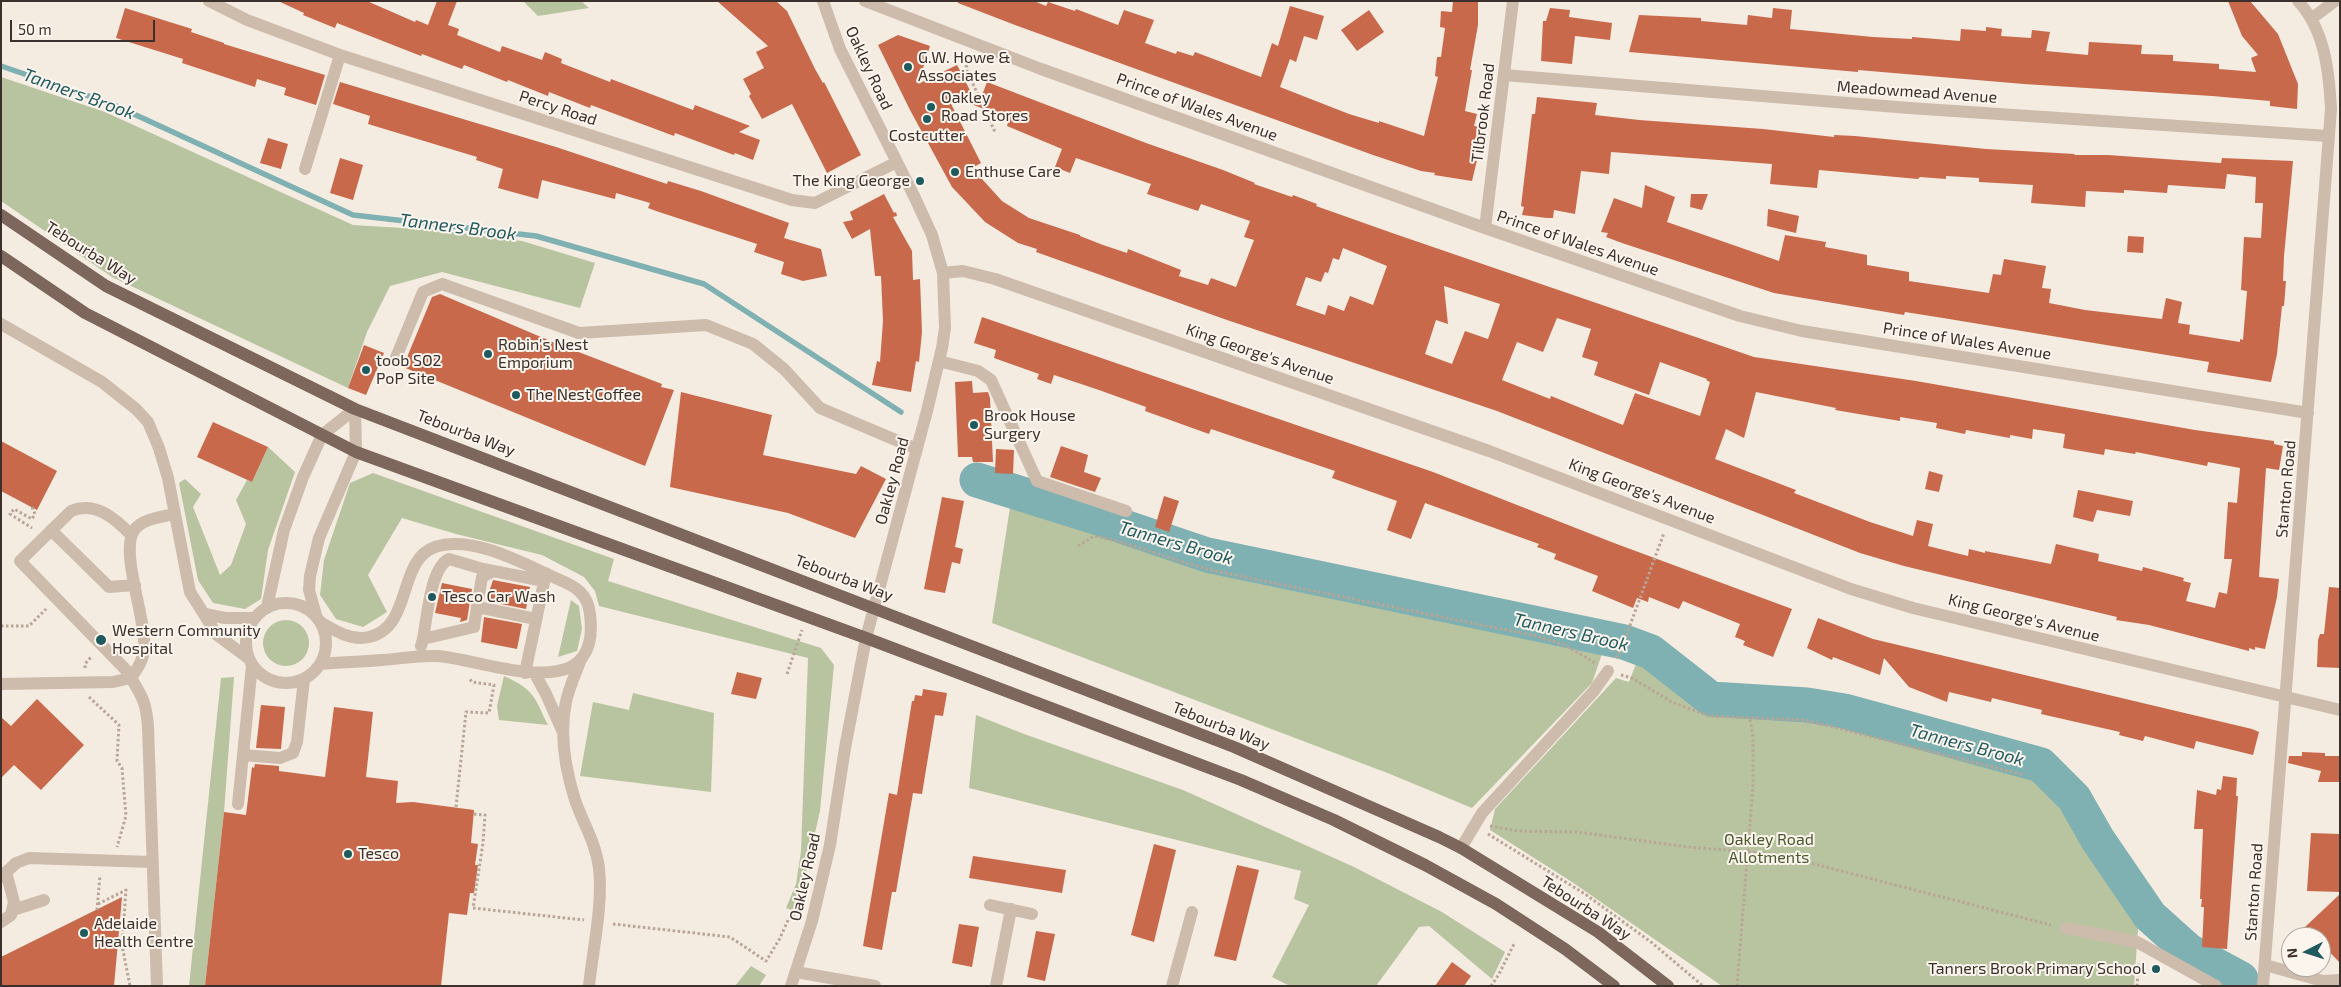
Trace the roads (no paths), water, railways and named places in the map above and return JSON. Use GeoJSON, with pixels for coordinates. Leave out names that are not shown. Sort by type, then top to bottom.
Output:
{"type":"FeatureCollection","features":[{"type":"Feature","properties":{"kind":"main road","name":"Tebourba Way"},"geometry":{"type":"LineString","coordinates":[[1,215],[106,286],[355,408],[1234,747],[1461,848],[1598,932],[1668,986]]}},
{"type":"Feature","properties":{"kind":"main road"},"geometry":{"type":"LineString","coordinates":[[1,256],[85,313],[356,452],[866,638],[1241,780],[1334,820],[1425,865],[1496,904],[1565,949],[1614,986]]}},
{"type":"Feature","properties":{"kind":"street","name":"Percy Road"},"geometry":{"type":"LineString","coordinates":[[209,1],[247,20],[340,55],[801,202],[815,203],[897,162]]}},
{"type":"Feature","properties":{"kind":"street","name":"Oakley Road"},"geometry":{"type":"LineString","coordinates":[[791,986],[812,921],[830,845],[844,748],[866,638],[939,361],[945,318],[943,273],[925,218],[840,49],[824,1]]}},
{"type":"Feature","properties":{"kind":"street","name":"Prince of Wales Avenue"},"geometry":{"type":"LineString","coordinates":[[865,1],[963,40],[1484,228],[1740,316],[1774,325],[2308,413]]}},
{"type":"Feature","properties":{"kind":"street","name":"Tilbrook Road"},"geometry":{"type":"LineString","coordinates":[[1484,228],[1513,1]]}},
{"type":"Feature","properties":{"kind":"street","name":"Stanton Road"},"geometry":{"type":"LineString","coordinates":[[2263,986],[2330,109],[2327,65],[2323,46],[2311,19],[2298,1]]}},
{"type":"Feature","properties":{"kind":"street"},"geometry":{"type":"LineString","coordinates":[[2311,19],[2335,1]]}},
{"type":"Feature","properties":{"kind":"street"},"geometry":{"type":"LineString","coordinates":[[305,170],[340,55]]}},
{"type":"Feature","properties":{"kind":"street","name":"Meadowmead Avenue"},"geometry":{"type":"LineString","coordinates":[[1504,75],[1919,109],[2328,136]]}},
{"type":"Feature","properties":{"kind":"street","name":"King George's Avenue"},"geometry":{"type":"LineString","coordinates":[[943,273],[974,272],[1004,282],[1489,451],[1851,589],[1913,608],[2340,710]]}},
{"type":"Feature","properties":{"kind":"street"},"geometry":{"type":"LineString","coordinates":[[395,360],[423,292],[442,284],[579,333],[706,325],[753,344],[784,369],[820,408],[917,449]]}},
{"type":"Feature","properties":{"kind":"street"},"geometry":{"type":"LineString","coordinates":[[1,324],[102,382],[148,422],[159,448],[168,478],[190,592],[217,635],[266,678],[275,682],[295,682],[304,679],[313,673],[320,664],[326,643],[309,590],[313,558],[319,538],[356,452],[355,408]]}},
{"type":"Feature","properties":{"kind":"street"},"geometry":{"type":"LineString","coordinates":[[939,361],[978,370],[991,380],[1037,481],[1126,510]]}},
{"type":"Feature","properties":{"kind":"street"},"geometry":{"type":"LineString","coordinates":[[267,607],[284,530],[303,477],[322,435],[355,408]]}},
{"type":"Feature","properties":{"kind":"street"},"geometry":{"type":"LineString","coordinates":[[131,535],[121,524],[92,507],[71,511],[20,561],[126,670],[142,695],[148,719],[157,986]]}},
{"type":"Feature","properties":{"kind":"street"},"geometry":{"type":"LineString","coordinates":[[1,684],[113,682],[131,678],[140,665],[144,650],[129,553],[131,535],[135,528],[143,523],[174,514]]}},
{"type":"Feature","properties":{"kind":"street"},"geometry":{"type":"LineString","coordinates":[[48,533],[109,587],[135,585]]}},
{"type":"Feature","properties":{"kind":"street"},"geometry":{"type":"LineString","coordinates":[[238,804],[250,662],[246,637],[254,618],[267,607],[289,602],[304,606],[336,632],[352,638],[369,637],[383,630],[391,623],[399,610],[418,561],[426,552],[436,547],[454,544],[474,547],[514,558],[545,577]]}},
{"type":"Feature","properties":{"kind":"street"},"geometry":{"type":"LineString","coordinates":[[418,656],[436,573],[442,562],[453,558],[469,566],[545,577],[570,584],[586,598],[591,616],[589,643],[566,700],[562,730],[569,779],[592,838],[600,881],[589,986]]}},
{"type":"Feature","properties":{"kind":"street"},"geometry":{"type":"LineString","coordinates":[[423,639],[474,627],[482,577],[494,571]]}},
{"type":"Feature","properties":{"kind":"street"},"geometry":{"type":"LineString","coordinates":[[545,577],[536,619],[530,673],[546,694],[562,730]]}},
{"type":"Feature","properties":{"kind":"street"},"geometry":{"type":"LineString","coordinates":[[477,607],[536,619]]}},
{"type":"Feature","properties":{"kind":"street"},"geometry":{"type":"LineString","coordinates":[[205,614],[226,618],[254,618]]}},
{"type":"Feature","properties":{"kind":"street"},"geometry":{"type":"LineString","coordinates":[[320,664],[418,656],[457,658],[530,673],[556,673],[581,659]]}},
{"type":"Feature","properties":{"kind":"street"},"geometry":{"type":"LineString","coordinates":[[1461,848],[1482,813],[1593,692],[1608,671]]}},
{"type":"Feature","properties":{"kind":"street"},"geometry":{"type":"LineString","coordinates":[[243,755],[280,758],[293,753],[297,742],[304,679]]}},
{"type":"Feature","properties":{"kind":"street"},"geometry":{"type":"LineString","coordinates":[[1,922],[12,915],[14,902],[4,874],[16,863],[29,858],[152,862]]}},
{"type":"Feature","properties":{"kind":"street"},"geometry":{"type":"LineString","coordinates":[[13,910],[44,900]]}},
{"type":"Feature","properties":{"kind":"street"},"geometry":{"type":"LineString","coordinates":[[990,905],[1032,914]]}},
{"type":"Feature","properties":{"kind":"street"},"geometry":{"type":"LineString","coordinates":[[996,986],[1011,909]]}},
{"type":"Feature","properties":{"kind":"street"},"geometry":{"type":"LineString","coordinates":[[1172,986],[1192,912]]}},
{"type":"Feature","properties":{"kind":"street"},"geometry":{"type":"LineString","coordinates":[[2066,928],[2141,944],[2216,986]]}},
{"type":"Feature","properties":{"kind":"street"},"geometry":{"type":"LineString","coordinates":[[2265,965],[2323,981],[2340,980]]}},
{"type":"Feature","properties":{"kind":"street"},"geometry":{"type":"LineString","coordinates":[[796,972],[874,986]]}},
{"type":"Feature","properties":{"kind":"waterway","name":"Tanners Brook"},"geometry":{"type":"LineString","coordinates":[[1,66],[112,104],[353,215],[536,236],[704,284],[901,412]]}},
{"type":"Feature","properties":{"kind":"waterway","name":"Tanners Brook"},"geometry":{"type":"LineString","coordinates":[[977,480],[1207,555],[1624,642],[1651,652],[1711,699],[1807,705],[1844,711],[2041,765],[2074,798],[2098,840],[2150,916],[2189,951],[2241,979]]}},
{"type":"Feature","properties":{"kind":"place","name":"G.W. Howe & Associates"},"geometry":{"type":"Point","coordinates":[908,67]}},
{"type":"Feature","properties":{"kind":"place","name":"Oakley Road Stores"},"geometry":{"type":"Point","coordinates":[931,107]}},
{"type":"Feature","properties":{"kind":"place","name":"Costcutter"},"geometry":{"type":"Point","coordinates":[927,119]}},
{"type":"Feature","properties":{"kind":"place","name":"Enthuse Care"},"geometry":{"type":"Point","coordinates":[955,172]}},
{"type":"Feature","properties":{"kind":"place","name":"The King George"},"geometry":{"type":"Point","coordinates":[920,181]}},
{"type":"Feature","properties":{"kind":"place","name":"Robin's Nest Emporium"},"geometry":{"type":"Point","coordinates":[488,354]}},
{"type":"Feature","properties":{"kind":"place","name":"toob SO2 PoP Site"},"geometry":{"type":"Point","coordinates":[366,370]}},
{"type":"Feature","properties":{"kind":"place","name":"The Nest Coffee"},"geometry":{"type":"Point","coordinates":[516,395]}},
{"type":"Feature","properties":{"kind":"place","name":"Brook House Surgery"},"geometry":{"type":"Point","coordinates":[974,425]}},
{"type":"Feature","properties":{"kind":"place","name":"Tesco Car Wash"},"geometry":{"type":"Point","coordinates":[432,597]}},
{"type":"Feature","properties":{"kind":"place","name":"Western Community Hospital"},"geometry":{"type":"Point","coordinates":[101,640]}},
{"type":"Feature","properties":{"kind":"place","name":"Tesco"},"geometry":{"type":"Point","coordinates":[348,854]}},
{"type":"Feature","properties":{"kind":"place","name":"Adelaide Health Centre"},"geometry":{"type":"Point","coordinates":[84,933]}},
{"type":"Feature","properties":{"kind":"place","name":"Tanners Brook Primary School"},"geometry":{"type":"Point","coordinates":[2156,969]}},
{"type":"Feature","properties":{"kind":"park label","name":"Oakley Road Allotments"},"geometry":{"type":"Point","coordinates":[1769,849]}}]}
